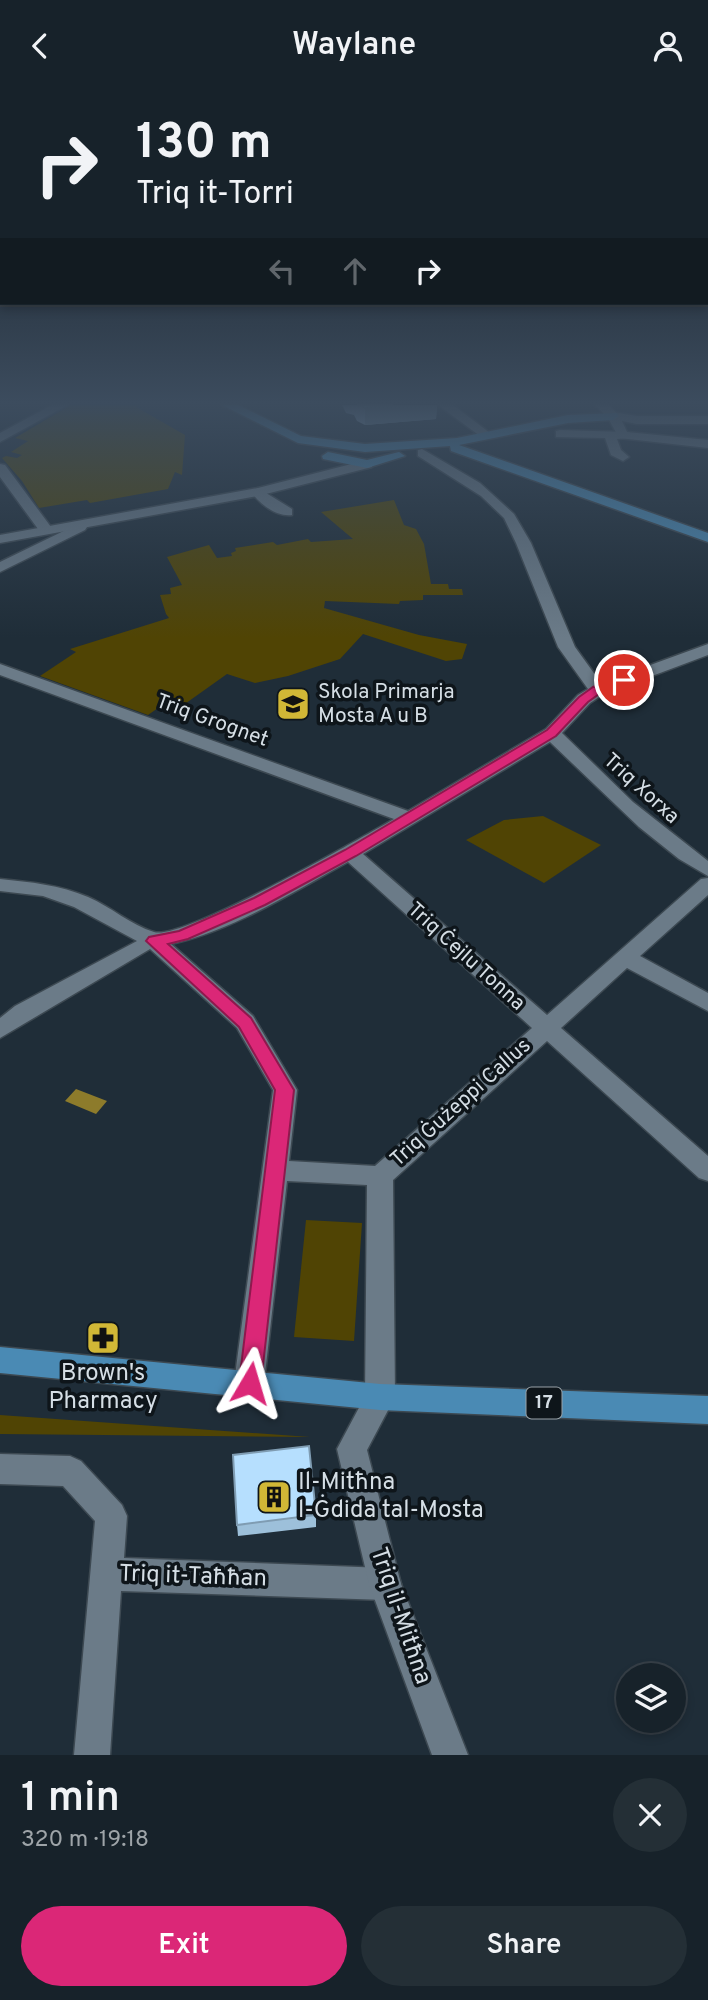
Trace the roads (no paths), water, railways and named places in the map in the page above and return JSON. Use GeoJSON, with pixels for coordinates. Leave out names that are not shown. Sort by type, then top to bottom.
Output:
{"type":"FeatureCollection","features":[{"type":"Feature","properties":{"kind":"main road"},"geometry":{"type":"LineString","coordinates":[[553,483],[708,538]]}},
{"type":"Feature","properties":{"kind":"main road","name":"17"},"geometry":{"type":"LineString","coordinates":[[0,1360],[380,1397],[708,1410]]}},
{"type":"Feature","properties":{"kind":"street"},"geometry":{"type":"LineString","coordinates":[[11,483],[46,530]]}},
{"type":"Feature","properties":{"kind":"street"},"geometry":{"type":"LineString","coordinates":[[0,539],[80,527],[294,483]]}},
{"type":"Feature","properties":{"kind":"street"},"geometry":{"type":"LineString","coordinates":[[472,483],[506,512],[524,543],[568,652],[586,679],[598,690]]}},
{"type":"Feature","properties":{"kind":"street"},"geometry":{"type":"LineString","coordinates":[[258,492],[266,502],[287,512]]}},
{"type":"Feature","properties":{"kind":"street"},"geometry":{"type":"LineString","coordinates":[[3,564],[80,527]]}},
{"type":"Feature","properties":{"kind":"street"},"geometry":{"type":"LineString","coordinates":[[0,1030],[23,1012],[148,944],[183,936],[260,901],[350,853],[552,733],[584,699],[598,690],[708,649]]}},
{"type":"Feature","properties":{"kind":"street","name":"Triq Grognet"},"geometry":{"type":"LineString","coordinates":[[0,669],[407,817]]}},
{"type":"Feature","properties":{"kind":"street","name":"Triq Xorxa"},"geometry":{"type":"LineString","coordinates":[[552,733],[576,761],[631,814],[669,845],[708,870]]}},
{"type":"Feature","properties":{"kind":"street","name":"Triq Ċejlu Tonna"},"geometry":{"type":"LineString","coordinates":[[350,853],[708,1171]]}},
{"type":"Feature","properties":{"kind":"street","name":"Triq Ġużeppi Callus"},"geometry":{"type":"LineString","coordinates":[[380,1397],[380,1176],[708,884]]}},
{"type":"Feature","properties":{"kind":"street"},"geometry":{"type":"LineString","coordinates":[[0,885],[45,890],[81,902],[148,944],[245,1023],[285,1090],[250,1383]]}},
{"type":"Feature","properties":{"kind":"street"},"geometry":{"type":"LineString","coordinates":[[624,957],[708,1003]]}},
{"type":"Feature","properties":{"kind":"street"},"geometry":{"type":"LineString","coordinates":[[275,1170],[380,1176]]}},
{"type":"Feature","properties":{"kind":"street","name":"Triq il-Mitħna"},"geometry":{"type":"LineString","coordinates":[[380,1397],[352,1449],[385,1584],[450,1755]]}},
{"type":"Feature","properties":{"kind":"street","name":"Triq it-Taħħan"},"geometry":{"type":"LineString","coordinates":[[0,1469],[70,1471],[111,1516],[106,1574],[385,1584]]}},
{"type":"Feature","properties":{"kind":"street"},"geometry":{"type":"LineString","coordinates":[[92,1755],[106,1574]]}},
{"type":"Feature","properties":{"kind":"place","name":"Skola Primarja Mosta A u B"},"geometry":{"type":"Point","coordinates":[293,704]}},
{"type":"Feature","properties":{"kind":"place","name":"Brown's Pharmacy"},"geometry":{"type":"Point","coordinates":[103,1338]}},
{"type":"Feature","properties":{"kind":"place","name":"Il-Mitħna l-Ġdida tal-Mosta"},"geometry":{"type":"Point","coordinates":[274,1497]}}]}
